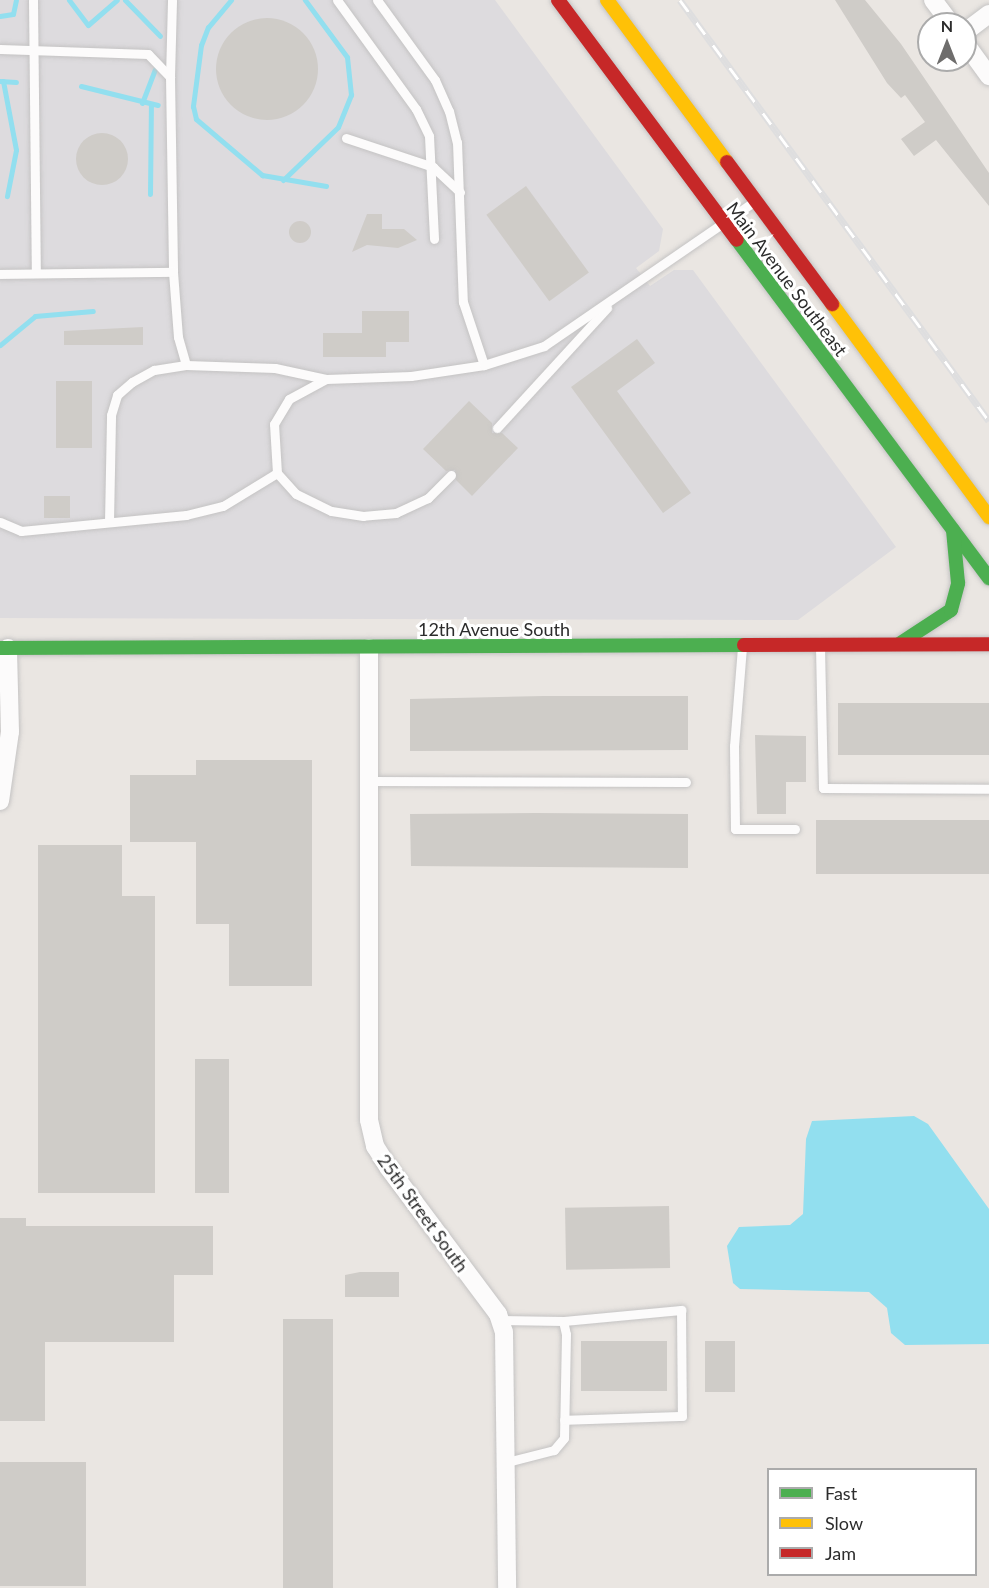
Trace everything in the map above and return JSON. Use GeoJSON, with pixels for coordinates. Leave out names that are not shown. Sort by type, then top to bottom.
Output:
{"type":"FeatureCollection","features":[{"type":"Feature","properties":{"kind":"main road","name":"Main Avenue Southeast"},"geometry":{"type":"LineString","coordinates":[[558,0],[989,579]]}},
{"type":"Feature","properties":{"kind":"main road","name":"Main Avenue Southeast"},"geometry":{"type":"LineString","coordinates":[[607,0],[989,517]]}},
{"type":"Feature","properties":{"kind":"main road"},"geometry":{"type":"LineString","coordinates":[[899,644],[951,610],[958,583],[952,530]]}},
{"type":"Feature","properties":{"kind":"main road","name":"12th Avenue South"},"geometry":{"type":"LineString","coordinates":[[4,648],[989,644]]}},
{"type":"Feature","properties":{"kind":"street"},"geometry":{"type":"LineString","coordinates":[[977,60],[989,76]]}},
{"type":"Feature","properties":{"kind":"street"},"geometry":{"type":"LineString","coordinates":[[0,801],[10,732],[4,648]]}},
{"type":"Feature","properties":{"kind":"street","name":"25th Street South"},"geometry":{"type":"LineString","coordinates":[[369,648],[369,1120],[375,1146],[500,1320],[507,1351],[507,1588]]}},
{"type":"Feature","properties":{"kind":"lane"},"geometry":{"type":"LineString","coordinates":[[33,0],[36,273]]}},
{"type":"Feature","properties":{"kind":"lane"},"geometry":{"type":"LineString","coordinates":[[172,0],[170,77],[172,272],[178,337],[186,365]]}},
{"type":"Feature","properties":{"kind":"lane"},"geometry":{"type":"LineString","coordinates":[[337,0],[416,109],[429,136],[433,167],[434,239]]}},
{"type":"Feature","properties":{"kind":"lane"},"geometry":{"type":"LineString","coordinates":[[377,0],[430,73],[449,111],[457,142],[463,302],[484,365]]}},
{"type":"Feature","properties":{"kind":"lane"},"geometry":{"type":"LineString","coordinates":[[0,49],[148,54],[170,77]]}},
{"type":"Feature","properties":{"kind":"lane"},"geometry":{"type":"LineString","coordinates":[[346,138],[433,167],[460,192]]}},
{"type":"Feature","properties":{"kind":"lane"},"geometry":{"type":"LineString","coordinates":[[108,522],[111,415],[117,395],[154,370],[186,365],[275,368],[326,379],[411,376],[484,365],[543,346],[615,299],[754,201]]}},
{"type":"Feature","properties":{"kind":"lane"},"geometry":{"type":"LineString","coordinates":[[0,274],[172,272]]}},
{"type":"Feature","properties":{"kind":"lane"},"geometry":{"type":"LineString","coordinates":[[497,428],[615,299]]}},
{"type":"Feature","properties":{"kind":"lane"},"geometry":{"type":"LineString","coordinates":[[326,379],[289,399],[274,424],[277,473],[296,494],[331,511],[363,516],[396,513],[428,498],[451,475]]}},
{"type":"Feature","properties":{"kind":"lane"},"geometry":{"type":"LineString","coordinates":[[0,531],[108,522],[224,506],[277,473]]}},
{"type":"Feature","properties":{"kind":"lane"},"geometry":{"type":"LineString","coordinates":[[0,522],[21,531]]}},
{"type":"Feature","properties":{"kind":"lane"},"geometry":{"type":"LineString","coordinates":[[742,645],[734,746],[735,829],[795,829]]}},
{"type":"Feature","properties":{"kind":"lane"},"geometry":{"type":"LineString","coordinates":[[820,645],[823,788],[989,789]]}},
{"type":"Feature","properties":{"kind":"lane"},"geometry":{"type":"LineString","coordinates":[[369,782],[686,782]]}},
{"type":"Feature","properties":{"kind":"lane"},"geometry":{"type":"LineString","coordinates":[[500,1320],[563,1321],[681,1310],[682,1416],[564,1420]]}},
{"type":"Feature","properties":{"kind":"lane"},"geometry":{"type":"LineString","coordinates":[[507,1462],[554,1450],[564,1438],[563,1321]]}},
{"type":"Feature","properties":{"kind":"shaded area"},"geometry":{"type":"Polygon","coordinates":[[[0,0],[495,0],[663,229],[659,251],[636,268],[650,286],[674,270],[693,270],[896,547],[798,620],[0,618],[0,0]]]}},
{"type":"Feature","properties":{"kind":"water"},"geometry":{"type":"Polygon","coordinates":[[[914,1116],[928,1124],[989,1209],[989,1344],[905,1345],[891,1333],[887,1308],[869,1292],[740,1289],[733,1283],[727,1246],[739,1227],[790,1225],[803,1214],[806,1139],[812,1121],[914,1116]]]}},
{"type":"Feature","properties":{"kind":"building"},"geometry":{"type":"Polygon","coordinates":[[[835,0],[865,0],[901,44],[917,67],[917,72],[920,72],[989,173],[989,206],[936,140],[914,156],[901,139],[925,122],[905,95],[901,98],[887,83],[835,0]]]}},
{"type":"Feature","properties":{"kind":"building"},"geometry":{"type":"Polygon","coordinates":[[[267,18],[286,22],[303,33],[314,50],[318,69],[314,88],[303,105],[286,116],[267,120],[248,116],[231,105],[220,88],[216,69],[220,50],[231,33],[248,22],[267,18]]]}},
{"type":"Feature","properties":{"kind":"building"},"geometry":{"type":"Polygon","coordinates":[[[102,133],[116,137],[124,145],[128,159],[124,173],[116,181],[102,185],[88,181],[80,173],[76,159],[80,145],[88,137],[102,133]]]}},
{"type":"Feature","properties":{"kind":"building"},"geometry":{"type":"Polygon","coordinates":[[[526,186],[589,273],[549,301],[486,215],[526,186]]]}},
{"type":"Feature","properties":{"kind":"building"},"geometry":{"type":"Polygon","coordinates":[[[367,214],[382,214],[382,229],[404,229],[417,240],[398,248],[367,245],[352,252],[367,214]]]}},
{"type":"Feature","properties":{"kind":"building"},"geometry":{"type":"Polygon","coordinates":[[[300,221],[310,228],[311,232],[304,242],[300,243],[290,236],[289,232],[296,222],[300,221]]]}},
{"type":"Feature","properties":{"kind":"building"},"geometry":{"type":"Polygon","coordinates":[[[362,311],[409,311],[409,342],[386,342],[386,357],[323,357],[323,333],[362,333],[362,311]]]}},
{"type":"Feature","properties":{"kind":"building"},"geometry":{"type":"Polygon","coordinates":[[[143,327],[143,345],[64,345],[64,331],[143,327]]]}},
{"type":"Feature","properties":{"kind":"building"},"geometry":{"type":"Polygon","coordinates":[[[637,339],[655,363],[617,391],[691,493],[663,513],[571,387],[637,339]]]}},
{"type":"Feature","properties":{"kind":"building"},"geometry":{"type":"Polygon","coordinates":[[[56,381],[92,381],[92,448],[56,448],[56,381]]]}},
{"type":"Feature","properties":{"kind":"building"},"geometry":{"type":"Polygon","coordinates":[[[469,401],[492,423],[492,433],[502,433],[518,448],[472,496],[456,480],[455,470],[446,471],[423,449],[469,401]]]}},
{"type":"Feature","properties":{"kind":"building"},"geometry":{"type":"Polygon","coordinates":[[[44,496],[70,496],[70,518],[44,518],[44,496]]]}},
{"type":"Feature","properties":{"kind":"building"},"geometry":{"type":"Polygon","coordinates":[[[688,696],[688,750],[410,751],[410,699],[688,696]]]}},
{"type":"Feature","properties":{"kind":"building"},"geometry":{"type":"Polygon","coordinates":[[[838,703],[989,703],[989,755],[838,755],[838,703]]]}},
{"type":"Feature","properties":{"kind":"building"},"geometry":{"type":"Polygon","coordinates":[[[755,735],[806,736],[806,782],[786,782],[786,814],[757,814],[755,735]]]}},
{"type":"Feature","properties":{"kind":"building"},"geometry":{"type":"Polygon","coordinates":[[[196,760],[312,760],[312,986],[229,986],[229,924],[196,924],[196,842],[130,842],[130,775],[196,775],[196,760]]]}},
{"type":"Feature","properties":{"kind":"building"},"geometry":{"type":"Polygon","coordinates":[[[410,814],[688,814],[688,868],[411,866],[410,814]]]}},
{"type":"Feature","properties":{"kind":"building"},"geometry":{"type":"Polygon","coordinates":[[[816,820],[989,820],[989,874],[816,874],[816,820]]]}},
{"type":"Feature","properties":{"kind":"building"},"geometry":{"type":"Polygon","coordinates":[[[38,845],[122,845],[122,896],[155,896],[155,1193],[38,1193],[38,845]]]}},
{"type":"Feature","properties":{"kind":"building"},"geometry":{"type":"Polygon","coordinates":[[[195,1059],[229,1059],[229,1193],[195,1193],[195,1059]]]}},
{"type":"Feature","properties":{"kind":"building"},"geometry":{"type":"Polygon","coordinates":[[[669,1206],[670,1268],[566,1270],[565,1208],[669,1206]]]}},
{"type":"Feature","properties":{"kind":"building"},"geometry":{"type":"Polygon","coordinates":[[[0,1218],[26,1218],[26,1226],[213,1226],[213,1275],[174,1275],[174,1342],[45,1342],[45,1421],[0,1421],[0,1218]]]}},
{"type":"Feature","properties":{"kind":"building"},"geometry":{"type":"Polygon","coordinates":[[[360,1272],[399,1272],[399,1297],[345,1297],[345,1275],[360,1272]]]}},
{"type":"Feature","properties":{"kind":"building"},"geometry":{"type":"Polygon","coordinates":[[[283,1319],[333,1319],[333,1588],[283,1588],[283,1319]]]}},
{"type":"Feature","properties":{"kind":"building"},"geometry":{"type":"Polygon","coordinates":[[[581,1341],[667,1341],[667,1391],[581,1391],[581,1341]]]}},
{"type":"Feature","properties":{"kind":"building"},"geometry":{"type":"Polygon","coordinates":[[[705,1341],[735,1341],[735,1392],[705,1392],[705,1341]]]}},
{"type":"Feature","properties":{"kind":"building"},"geometry":{"type":"Polygon","coordinates":[[[0,1462],[86,1462],[86,1586],[0,1586],[0,1462]]]}},
{"type":"Feature","properties":{"kind":"waterway"},"geometry":{"type":"LineString","coordinates":[[0,16],[13,14],[16,0]]}},
{"type":"Feature","properties":{"kind":"waterway"},"geometry":{"type":"LineString","coordinates":[[69,0],[88,25],[117,0]]}},
{"type":"Feature","properties":{"kind":"waterway"},"geometry":{"type":"LineString","coordinates":[[125,0],[160,36]]}},
{"type":"Feature","properties":{"kind":"waterway"},"geometry":{"type":"LineString","coordinates":[[231,0],[208,27],[201,45],[193,106],[196,119],[262,175],[326,186]]}},
{"type":"Feature","properties":{"kind":"waterway"},"geometry":{"type":"LineString","coordinates":[[283,180],[338,127],[351,95],[347,57],[305,0]]}},
{"type":"Feature","properties":{"kind":"waterway"},"geometry":{"type":"LineString","coordinates":[[142,103],[155,69]]}},
{"type":"Feature","properties":{"kind":"waterway"},"geometry":{"type":"LineString","coordinates":[[0,81],[16,82]]}},
{"type":"Feature","properties":{"kind":"waterway"},"geometry":{"type":"LineString","coordinates":[[3,81],[16,150],[7,196]]}},
{"type":"Feature","properties":{"kind":"waterway"},"geometry":{"type":"LineString","coordinates":[[81,86],[158,105]]}},
{"type":"Feature","properties":{"kind":"waterway"},"geometry":{"type":"LineString","coordinates":[[150,194],[151,105]]}},
{"type":"Feature","properties":{"kind":"waterway"},"geometry":{"type":"LineString","coordinates":[[0,345],[35,316],[93,311]]}},
{"type":"Feature","properties":{"kind":"railway"},"geometry":{"type":"LineString","coordinates":[[680,0],[989,421]]}},
{"type":"Feature","properties":{"kind":"traffic: fast"},"geometry":{"type":"LineString","coordinates":[[737,240],[989,578]]}},
{"type":"Feature","properties":{"kind":"traffic: fast"},"geometry":{"type":"LineString","coordinates":[[899,644],[951,610],[958,583],[953,530]]}},
{"type":"Feature","properties":{"kind":"traffic: fast"},"geometry":{"type":"LineString","coordinates":[[0,648],[744,645]]}},
{"type":"Feature","properties":{"kind":"traffic: slow"},"geometry":{"type":"LineString","coordinates":[[607,0],[727,162]]}},
{"type":"Feature","properties":{"kind":"traffic: slow"},"geometry":{"type":"LineString","coordinates":[[832,304],[989,517]]}},
{"type":"Feature","properties":{"kind":"traffic: jam"},"geometry":{"type":"LineString","coordinates":[[558,0],[737,240]]}},
{"type":"Feature","properties":{"kind":"traffic: jam"},"geometry":{"type":"LineString","coordinates":[[727,162],[832,304]]}},
{"type":"Feature","properties":{"kind":"traffic: jam"},"geometry":{"type":"LineString","coordinates":[[744,645],[989,644]]}}]}
